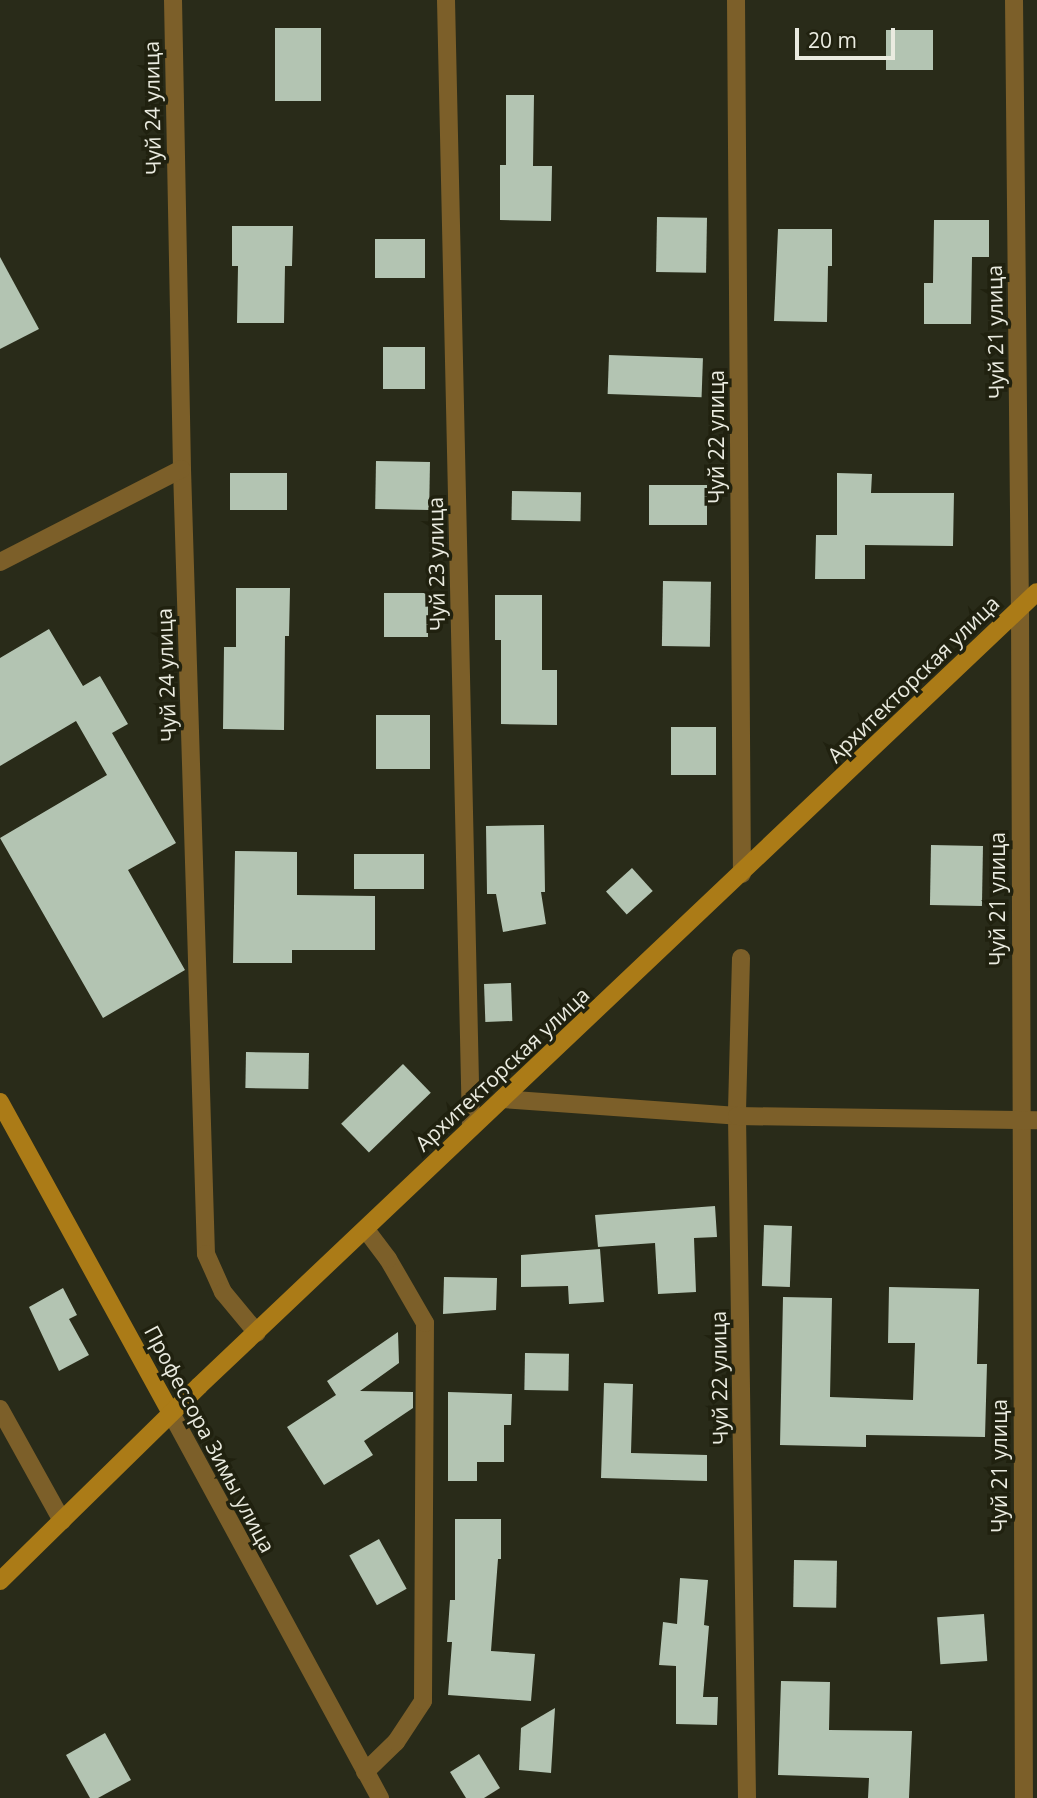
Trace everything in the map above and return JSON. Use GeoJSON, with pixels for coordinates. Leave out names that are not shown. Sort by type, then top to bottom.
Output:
{"type":"FeatureCollection","features":[{"type":"Feature","properties":{"kind":"street","name":"Чуй 24 улица"},"geometry":{"type":"LineString","coordinates":[[173,0],[182,469],[206,1254],[223,1292],[257,1333]]}},
{"type":"Feature","properties":{"kind":"street","name":"Чуй 23 улица"},"geometry":{"type":"LineString","coordinates":[[446,0],[471,1127]]}},
{"type":"Feature","properties":{"kind":"street","name":"Чуй 22 улица"},"geometry":{"type":"LineString","coordinates":[[736,0],[742,874]]}},
{"type":"Feature","properties":{"kind":"street","name":"Чуй 21 улица"},"geometry":{"type":"LineString","coordinates":[[1014,0],[1028,1120],[1024,1798]]}},
{"type":"Feature","properties":{"kind":"street"},"geometry":{"type":"LineString","coordinates":[[0,562],[182,469]]}},
{"type":"Feature","properties":{"kind":"street","name":"Архитекторская улица"},"geometry":{"type":"LineString","coordinates":[[0,1581],[171,1413],[1037,592]]}},
{"type":"Feature","properties":{"kind":"street","name":"Чуй 22 улица"},"geometry":{"type":"LineString","coordinates":[[741,958],[737,1116],[747,1798]]}},
{"type":"Feature","properties":{"kind":"street"},"geometry":{"type":"LineString","coordinates":[[502,1099],[737,1116],[1028,1120]]}},
{"type":"Feature","properties":{"kind":"street","name":"Профессора Зимы улица"},"geometry":{"type":"LineString","coordinates":[[0,1102],[380,1798]]}},
{"type":"Feature","properties":{"kind":"street"},"geometry":{"type":"LineString","coordinates":[[365,1772],[396,1742],[422,1701],[425,1336],[425,1323],[388,1259],[366,1230]]}},
{"type":"Feature","properties":{"kind":"street"},"geometry":{"type":"LineString","coordinates":[[0,1409],[62,1521]]}},
{"type":"Feature","properties":{"kind":"building"},"geometry":{"type":"Polygon","coordinates":[[[275,28],[321,28],[321,101],[275,101],[275,28]]]}},
{"type":"Feature","properties":{"kind":"building"},"geometry":{"type":"Polygon","coordinates":[[[886,30],[933,30],[933,70],[886,70],[886,30]]]}},
{"type":"Feature","properties":{"kind":"building"},"geometry":{"type":"Polygon","coordinates":[[[506,95],[534,95],[533,166],[552,166],[551,221],[500,220],[500,165],[506,165],[506,95]]]}},
{"type":"Feature","properties":{"kind":"building"},"geometry":{"type":"Polygon","coordinates":[[[657,217],[707,218],[706,273],[656,272],[657,217]]]}},
{"type":"Feature","properties":{"kind":"building"},"geometry":{"type":"Polygon","coordinates":[[[934,220],[989,220],[989,257],[972,257],[971,324],[924,324],[924,283],[933,283],[934,220]]]}},
{"type":"Feature","properties":{"kind":"building"},"geometry":{"type":"Polygon","coordinates":[[[232,226],[293,226],[292,266],[285,266],[284,323],[237,323],[238,266],[232,266],[232,226]]]}},
{"type":"Feature","properties":{"kind":"building"},"geometry":{"type":"Polygon","coordinates":[[[778,229],[832,229],[827,322],[774,321],[778,229]]]}},
{"type":"Feature","properties":{"kind":"building"},"geometry":{"type":"Polygon","coordinates":[[[375,239],[425,239],[425,278],[375,278],[375,239]]]}},
{"type":"Feature","properties":{"kind":"building"},"geometry":{"type":"Polygon","coordinates":[[[0,257],[39,329],[0,349],[0,257]]]}},
{"type":"Feature","properties":{"kind":"building"},"geometry":{"type":"Polygon","coordinates":[[[383,347],[425,347],[425,389],[383,389],[383,347]]]}},
{"type":"Feature","properties":{"kind":"building"},"geometry":{"type":"Polygon","coordinates":[[[609,355],[703,358],[702,397],[608,394],[609,355]]]}},
{"type":"Feature","properties":{"kind":"building"},"geometry":{"type":"Polygon","coordinates":[[[376,461],[430,462],[429,510],[375,509],[376,461]]]}},
{"type":"Feature","properties":{"kind":"building"},"geometry":{"type":"Polygon","coordinates":[[[230,473],[287,473],[287,510],[230,510],[230,473]]]}},
{"type":"Feature","properties":{"kind":"building"},"geometry":{"type":"Polygon","coordinates":[[[837,473],[872,474],[871,493],[954,493],[953,546],[865,545],[865,579],[815,579],[816,535],[837,535],[837,473]]]}},
{"type":"Feature","properties":{"kind":"building"},"geometry":{"type":"Polygon","coordinates":[[[649,485],[707,485],[707,525],[649,525],[649,485]]]}},
{"type":"Feature","properties":{"kind":"building"},"geometry":{"type":"Polygon","coordinates":[[[512,491],[581,492],[580,521],[511,520],[512,491]]]}},
{"type":"Feature","properties":{"kind":"building"},"geometry":{"type":"Polygon","coordinates":[[[663,581],[711,582],[710,647],[662,646],[663,581]]]}},
{"type":"Feature","properties":{"kind":"building"},"geometry":{"type":"Polygon","coordinates":[[[236,588],[290,588],[289,636],[285,636],[284,730],[223,729],[224,647],[236,647],[236,588]]]}},
{"type":"Feature","properties":{"kind":"building"},"geometry":{"type":"Polygon","coordinates":[[[384,593],[428,593],[428,637],[384,637],[384,593]]]}},
{"type":"Feature","properties":{"kind":"building"},"geometry":{"type":"Polygon","coordinates":[[[495,595],[542,595],[542,670],[557,670],[557,725],[501,724],[501,640],[495,640],[495,595]]]}},
{"type":"Feature","properties":{"kind":"building"},"geometry":{"type":"Polygon","coordinates":[[[49,629],[83,686],[100,676],[128,724],[112,733],[176,843],[128,870],[185,970],[103,1018],[0,838],[107,775],[76,721],[0,766],[0,658],[49,629]]]}},
{"type":"Feature","properties":{"kind":"building"},"geometry":{"type":"Polygon","coordinates":[[[376,715],[430,715],[430,769],[376,769],[376,715]]]}},
{"type":"Feature","properties":{"kind":"building"},"geometry":{"type":"Polygon","coordinates":[[[671,727],[716,727],[716,775],[671,775],[671,727]]]}},
{"type":"Feature","properties":{"kind":"building"},"geometry":{"type":"Polygon","coordinates":[[[544,825],[545,892],[541,892],[546,924],[503,932],[496,894],[487,894],[486,826],[544,825]]]}},
{"type":"Feature","properties":{"kind":"building"},"geometry":{"type":"Polygon","coordinates":[[[931,845],[983,846],[982,906],[930,905],[931,845]]]}},
{"type":"Feature","properties":{"kind":"building"},"geometry":{"type":"Polygon","coordinates":[[[235,851],[297,852],[297,895],[375,896],[375,950],[292,950],[292,963],[233,963],[235,851]]]}},
{"type":"Feature","properties":{"kind":"building"},"geometry":{"type":"Polygon","coordinates":[[[354,854],[424,854],[424,889],[354,889],[354,854]]]}},
{"type":"Feature","properties":{"kind":"building"},"geometry":{"type":"Polygon","coordinates":[[[632,868],[653,891],[627,914],[606,891],[632,868]]]}},
{"type":"Feature","properties":{"kind":"building"},"geometry":{"type":"Polygon","coordinates":[[[511,983],[512,1021],[485,1022],[484,984],[511,983]]]}},
{"type":"Feature","properties":{"kind":"building"},"geometry":{"type":"Polygon","coordinates":[[[246,1052],[309,1053],[308,1089],[245,1088],[246,1052]]]}},
{"type":"Feature","properties":{"kind":"building"},"geometry":{"type":"Polygon","coordinates":[[[403,1064],[431,1093],[369,1153],[341,1124],[403,1064]]]}},
{"type":"Feature","properties":{"kind":"building"},"geometry":{"type":"Polygon","coordinates":[[[715,1206],[717,1237],[694,1238],[696,1292],[658,1294],[655,1243],[598,1247],[595,1215],[715,1206]]]}},
{"type":"Feature","properties":{"kind":"building"},"geometry":{"type":"Polygon","coordinates":[[[764,1225],[792,1226],[790,1287],[762,1286],[764,1225]]]}},
{"type":"Feature","properties":{"kind":"building"},"geometry":{"type":"Polygon","coordinates":[[[600,1249],[604,1302],[569,1304],[568,1286],[521,1287],[521,1255],[600,1249]]]}},
{"type":"Feature","properties":{"kind":"building"},"geometry":{"type":"Polygon","coordinates":[[[444,1277],[497,1278],[496,1310],[443,1314],[444,1277]]]}},
{"type":"Feature","properties":{"kind":"building"},"geometry":{"type":"Polygon","coordinates":[[[889,1287],[979,1289],[977,1364],[987,1364],[985,1437],[866,1435],[866,1447],[780,1445],[783,1297],[832,1298],[830,1397],[913,1400],[915,1343],[888,1343],[889,1287]]]}},
{"type":"Feature","properties":{"kind":"building"},"geometry":{"type":"Polygon","coordinates":[[[63,1288],[77,1315],[69,1319],[89,1355],[59,1371],[29,1307],[63,1288]]]}},
{"type":"Feature","properties":{"kind":"building"},"geometry":{"type":"Polygon","coordinates":[[[398,1332],[399,1363],[360,1391],[413,1392],[413,1408],[364,1441],[373,1455],[324,1485],[287,1427],[336,1395],[327,1381],[398,1332]]]}},
{"type":"Feature","properties":{"kind":"building"},"geometry":{"type":"Polygon","coordinates":[[[525,1353],[569,1354],[568,1391],[524,1390],[525,1353]]]}},
{"type":"Feature","properties":{"kind":"building"},"geometry":{"type":"Polygon","coordinates":[[[604,1383],[633,1384],[631,1453],[707,1455],[707,1481],[601,1478],[604,1383]]]}},
{"type":"Feature","properties":{"kind":"building"},"geometry":{"type":"Polygon","coordinates":[[[448,1392],[512,1394],[511,1425],[504,1425],[504,1462],[477,1462],[477,1481],[448,1481],[448,1392]]]}},
{"type":"Feature","properties":{"kind":"building"},"geometry":{"type":"Polygon","coordinates":[[[455,1519],[501,1519],[501,1559],[498,1559],[491,1651],[535,1654],[531,1701],[448,1695],[452,1642],[447,1642],[450,1600],[455,1600],[455,1519]]]}},
{"type":"Feature","properties":{"kind":"building"},"geometry":{"type":"Polygon","coordinates":[[[379,1539],[407,1589],[377,1605],[349,1555],[379,1539]]]}},
{"type":"Feature","properties":{"kind":"building"},"geometry":{"type":"Polygon","coordinates":[[[794,1560],[837,1561],[836,1608],[793,1607],[794,1560]]]}},
{"type":"Feature","properties":{"kind":"building"},"geometry":{"type":"Polygon","coordinates":[[[680,1578],[708,1580],[704,1625],[709,1626],[703,1697],[718,1697],[717,1725],[676,1724],[676,1666],[659,1665],[663,1622],[677,1624],[680,1578]]]}},
{"type":"Feature","properties":{"kind":"building"},"geometry":{"type":"Polygon","coordinates":[[[984,1614],[987,1661],[940,1664],[937,1617],[984,1614]]]}},
{"type":"Feature","properties":{"kind":"building"},"geometry":{"type":"Polygon","coordinates":[[[781,1681],[830,1682],[829,1730],[912,1731],[909,1798],[868,1798],[869,1778],[778,1775],[781,1681]]]}},
{"type":"Feature","properties":{"kind":"building"},"geometry":{"type":"Polygon","coordinates":[[[555,1708],[551,1773],[519,1770],[521,1728],[555,1708]]]}},
{"type":"Feature","properties":{"kind":"building"},"geometry":{"type":"Polygon","coordinates":[[[105,1733],[131,1780],[98,1798],[90,1798],[66,1755],[105,1733]]]}},
{"type":"Feature","properties":{"kind":"building"},"geometry":{"type":"Polygon","coordinates":[[[479,1754],[500,1788],[484,1798],[466,1798],[450,1772],[479,1754]]]}}]}
